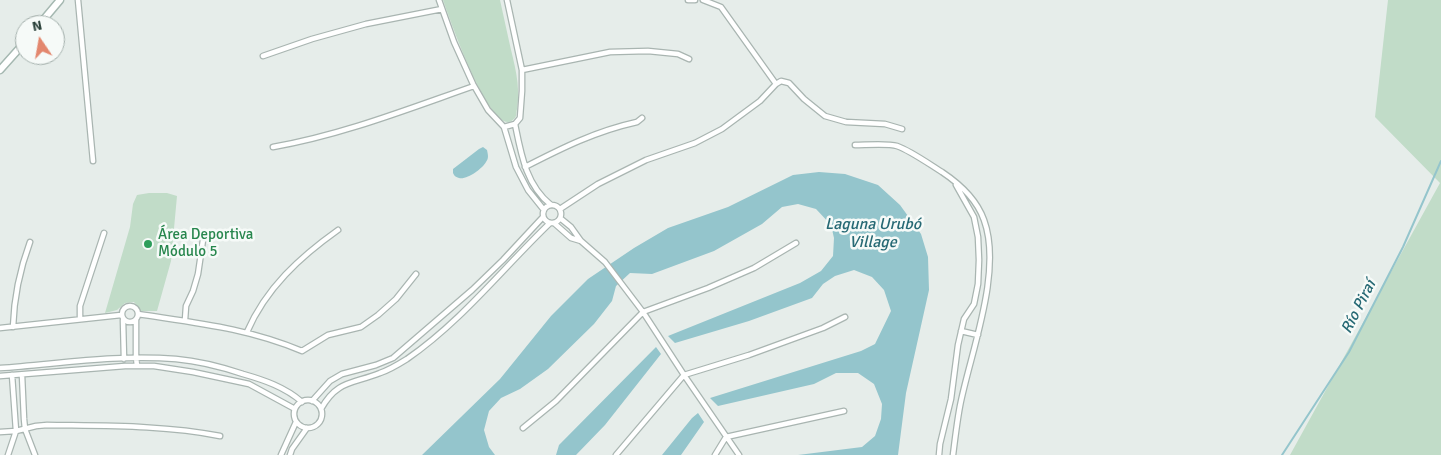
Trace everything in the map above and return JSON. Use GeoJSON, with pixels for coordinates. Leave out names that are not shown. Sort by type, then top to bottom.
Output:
{"type":"FeatureCollection","features":[{"type":"Feature","properties":{"kind":"main road"},"geometry":{"type":"LineString","coordinates":[[47,15],[60,0]]}},
{"type":"Feature","properties":{"kind":"main road"},"geometry":{"type":"LineString","coordinates":[[0,70],[15,53]]}},
{"type":"Feature","properties":{"kind":"street"},"geometry":{"type":"LineString","coordinates":[[78,0],[93,161]]}},
{"type":"Feature","properties":{"kind":"street"},"geometry":{"type":"LineString","coordinates":[[438,0],[474,86],[488,110],[504,127],[516,167],[528,190],[544,210]]}},
{"type":"Feature","properties":{"kind":"street"},"geometry":{"type":"LineString","coordinates":[[504,127],[515,124],[520,118],[522,70],[507,0]]}},
{"type":"Feature","properties":{"kind":"street"},"geometry":{"type":"LineString","coordinates":[[688,0],[695,0]]}},
{"type":"Feature","properties":{"kind":"street"},"geometry":{"type":"LineString","coordinates":[[703,0],[721,7],[776,84]]}},
{"type":"Feature","properties":{"kind":"street"},"geometry":{"type":"LineString","coordinates":[[263,56],[312,39],[366,24],[442,9]]}},
{"type":"Feature","properties":{"kind":"street"},"geometry":{"type":"LineString","coordinates":[[522,70],[610,52],[648,51],[678,54],[689,59]]}},
{"type":"Feature","properties":{"kind":"street"},"geometry":{"type":"LineString","coordinates":[[560,209],[598,184],[646,160],[695,144],[722,129],[760,101],[781,81],[789,83],[804,99],[825,116],[846,122],[885,124],[902,129]]}},
{"type":"Feature","properties":{"kind":"street"},"geometry":{"type":"LineString","coordinates":[[274,147],[343,130],[474,86]]}},
{"type":"Feature","properties":{"kind":"street"},"geometry":{"type":"LineString","coordinates":[[526,167],[575,142],[599,132],[637,122],[642,118]]}},
{"type":"Feature","properties":{"kind":"street"},"geometry":{"type":"LineString","coordinates":[[515,124],[522,160],[530,179],[542,197],[551,205],[560,209],[560,218]]}},
{"type":"Feature","properties":{"kind":"street"},"geometry":{"type":"LineString","coordinates":[[855,145],[896,145],[925,161],[953,180],[976,204],[984,221],[990,249],[988,282],[978,335],[960,406],[953,455]]}},
{"type":"Feature","properties":{"kind":"street"},"geometry":{"type":"LineString","coordinates":[[939,455],[951,399],[961,331],[964,319],[974,304],[978,284],[978,237],[974,216],[953,180]]}},
{"type":"Feature","properties":{"kind":"street"},"geometry":{"type":"LineString","coordinates":[[312,401],[330,381],[342,374],[393,358],[440,319],[503,260],[543,217],[546,207],[551,205]]}},
{"type":"Feature","properties":{"kind":"street"},"geometry":{"type":"LineString","coordinates":[[543,217],[571,238],[581,242]]}},
{"type":"Feature","properties":{"kind":"street"},"geometry":{"type":"LineString","coordinates":[[321,409],[327,398],[337,388],[347,383],[381,373],[414,354],[486,290],[510,262],[552,223],[560,218]]}},
{"type":"Feature","properties":{"kind":"street"},"geometry":{"type":"LineString","coordinates":[[560,218],[571,227],[581,242],[607,264],[643,312],[739,455]]}},
{"type":"Feature","properties":{"kind":"street"},"geometry":{"type":"LineString","coordinates":[[247,332],[265,299],[295,263],[338,230]]}},
{"type":"Feature","properties":{"kind":"street"},"geometry":{"type":"LineString","coordinates":[[80,319],[80,306],[104,233]]}},
{"type":"Feature","properties":{"kind":"street"},"geometry":{"type":"LineString","coordinates":[[185,320],[186,306],[198,274],[203,240]]}},
{"type":"Feature","properties":{"kind":"street"},"geometry":{"type":"LineString","coordinates":[[13,327],[14,305],[19,278],[30,242]]}},
{"type":"Feature","properties":{"kind":"street"},"geometry":{"type":"LineString","coordinates":[[523,428],[556,401],[643,312],[708,288],[754,268],[796,242]]}},
{"type":"Feature","properties":{"kind":"street"},"geometry":{"type":"LineString","coordinates":[[138,314],[185,320],[247,332],[281,342],[302,351],[328,335],[361,327],[396,299],[416,274]]}},
{"type":"Feature","properties":{"kind":"street"},"geometry":{"type":"LineString","coordinates":[[125,366],[122,310],[129,306],[134,307],[138,314],[136,320],[137,366]]}},
{"type":"Feature","properties":{"kind":"street"},"geometry":{"type":"LineString","coordinates":[[616,455],[684,375],[750,355],[823,328],[845,317]]}},
{"type":"Feature","properties":{"kind":"street"},"geometry":{"type":"LineString","coordinates":[[0,328],[80,319],[122,318],[128,323],[136,320]]}},
{"type":"Feature","properties":{"kind":"street"},"geometry":{"type":"LineString","coordinates":[[440,319],[447,326]]}},
{"type":"Feature","properties":{"kind":"street"},"geometry":{"type":"LineString","coordinates":[[961,331],[978,335]]}},
{"type":"Feature","properties":{"kind":"street"},"geometry":{"type":"LineString","coordinates":[[0,368],[136,357],[178,359],[216,366],[264,380],[294,395],[302,402]]}},
{"type":"Feature","properties":{"kind":"street"},"geometry":{"type":"LineString","coordinates":[[0,376],[125,366],[154,366],[249,384],[295,409]]}},
{"type":"Feature","properties":{"kind":"street"},"geometry":{"type":"LineString","coordinates":[[212,376],[216,366]]}},
{"type":"Feature","properties":{"kind":"street"},"geometry":{"type":"LineString","coordinates":[[362,369],[364,378]]}},
{"type":"Feature","properties":{"kind":"street"},"geometry":{"type":"LineString","coordinates":[[8,455],[16,431],[12,375]]}},
{"type":"Feature","properties":{"kind":"street"},"geometry":{"type":"LineString","coordinates":[[22,375],[24,419],[35,455]]}},
{"type":"Feature","properties":{"kind":"street"},"geometry":{"type":"LineString","coordinates":[[312,401],[317,403],[321,409],[322,417],[320,422],[312,428],[302,427],[296,422],[295,409],[302,402],[312,401]]}},
{"type":"Feature","properties":{"kind":"street"},"geometry":{"type":"LineString","coordinates":[[715,455],[726,436],[844,411]]}},
{"type":"Feature","properties":{"kind":"street"},"geometry":{"type":"LineString","coordinates":[[281,455],[296,422]]}},
{"type":"Feature","properties":{"kind":"street"},"geometry":{"type":"LineString","coordinates":[[0,432],[47,425],[86,425],[191,430],[220,436]]}},
{"type":"Feature","properties":{"kind":"street"},"geometry":{"type":"LineString","coordinates":[[290,455],[292,449],[307,428]]}},
{"type":"Feature","properties":{"kind":"green space"},"geometry":{"type":"Polygon","coordinates":[[[443,0],[500,0],[518,83],[518,100],[514,119],[505,121],[494,113],[483,96],[462,50],[443,0]]]}},
{"type":"Feature","properties":{"kind":"green space"},"geometry":{"type":"Polygon","coordinates":[[[1388,0],[1441,0],[1441,455],[1290,455],[1440,183],[1375,117],[1388,0]]]}},
{"type":"Feature","properties":{"kind":"green space","name":"Área Deportiva Módulo 5"},"geometry":{"type":"Polygon","coordinates":[[[167,193],[177,196],[171,261],[157,311],[141,311],[134,302],[125,303],[117,310],[105,313],[130,227],[133,204],[137,195],[167,193]]]}},
{"type":"Feature","properties":{"kind":"water"},"geometry":{"type":"Polygon","coordinates":[[[483,147],[487,150],[488,158],[481,168],[466,177],[459,178],[455,176],[453,169],[483,147]]]}},
{"type":"Feature","properties":{"kind":"water","name":"Laguna Urubó Village"},"geometry":{"type":"Polygon","coordinates":[[[819,172],[845,174],[878,185],[900,205],[921,234],[928,257],[929,290],[906,393],[898,455],[798,455],[862,447],[875,436],[881,419],[882,404],[874,384],[858,373],[836,373],[814,384],[718,406],[710,398],[861,351],[875,344],[891,311],[884,290],[872,277],[854,270],[835,276],[823,284],[812,298],[749,321],[675,343],[668,336],[800,283],[821,271],[833,256],[834,238],[831,225],[816,209],[798,204],[782,207],[762,224],[714,251],[652,274],[630,273],[616,286],[612,301],[594,324],[548,369],[520,389],[501,398],[489,411],[484,430],[489,447],[495,455],[422,455],[500,379],[551,316],[588,279],[668,228],[728,207],[793,175],[819,172]]]}},
{"type":"Feature","properties":{"kind":"water"},"geometry":{"type":"Polygon","coordinates":[[[656,347],[661,354],[605,425],[576,455],[556,455],[559,445],[656,347]]]}},
{"type":"Feature","properties":{"kind":"water"},"geometry":{"type":"Polygon","coordinates":[[[698,413],[704,422],[681,455],[662,455],[692,418],[698,413]]]}},
{"type":"Feature","properties":{"kind":"waterway","name":"Río Piraí"},"geometry":{"type":"LineString","coordinates":[[1282,455],[1349,352],[1403,247],[1441,161]]}},
{"type":"Feature","properties":{"kind":"place","name":"Área Deportiva Módulo 5"},"geometry":{"type":"Point","coordinates":[148,244]}}]}
